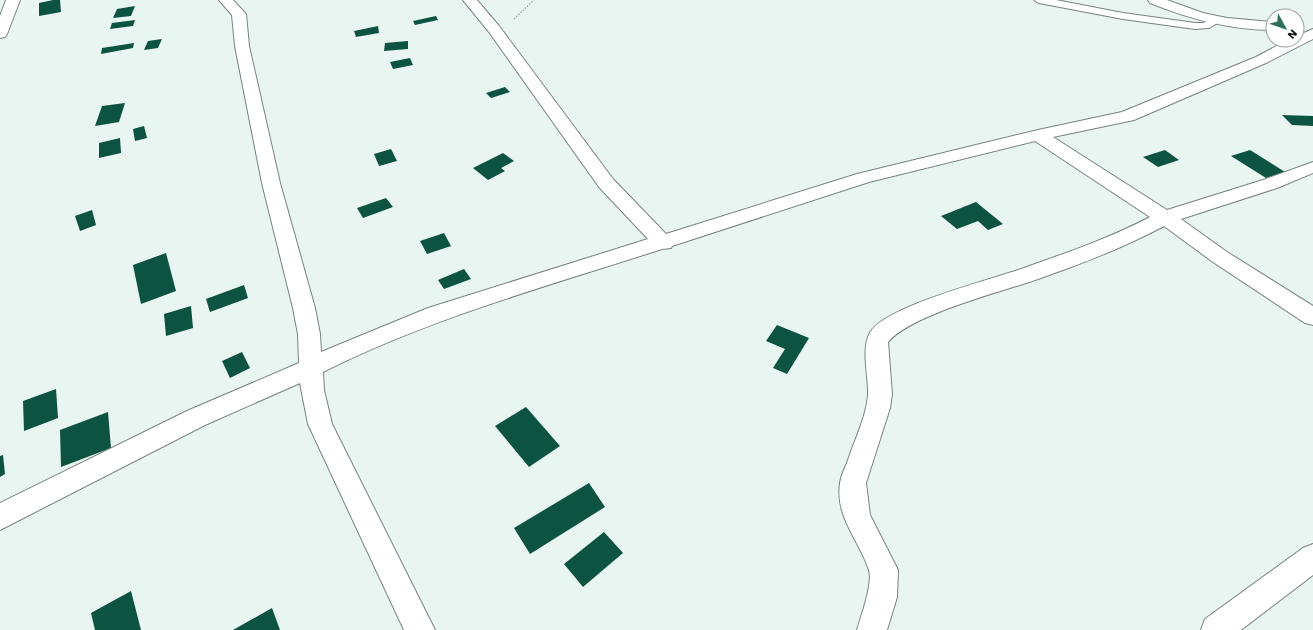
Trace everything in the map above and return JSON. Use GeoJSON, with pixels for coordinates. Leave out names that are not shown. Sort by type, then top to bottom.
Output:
{"type":"FeatureCollection","features":[{"type":"Feature","properties":{"kind":"street"},"geometry":{"type":"LineString","coordinates":[[0,34],[12,0]]}},
{"type":"Feature","properties":{"kind":"street"},"geometry":{"type":"LineString","coordinates":[[229,0],[239,14],[242,46],[271,183],[304,308],[309,334],[312,390],[320,424],[420,630]]}},
{"type":"Feature","properties":{"kind":"street"},"geometry":{"type":"LineString","coordinates":[[470,0],[498,34],[606,183],[664,243]]}},
{"type":"Feature","properties":{"kind":"street"},"geometry":{"type":"LineString","coordinates":[[1155,0],[1183,11],[1216,20],[1240,25],[1265,26]]}},
{"type":"Feature","properties":{"kind":"street"},"geometry":{"type":"LineString","coordinates":[[0,517],[196,418],[310,368],[351,348],[436,314],[664,243],[863,178],[1038,135],[1104,122],[1134,114],[1260,60],[1313,33]]}},
{"type":"Feature","properties":{"kind":"street"},"geometry":{"type":"LineString","coordinates":[[1038,135],[1165,218],[1220,257],[1313,317]]}},
{"type":"Feature","properties":{"kind":"street"},"geometry":{"type":"LineString","coordinates":[[872,630],[882,598],[884,570],[857,517],[853,483],[878,408],[880,394],[877,352],[879,337],[890,327],[910,315],[1032,273],[1136,233],[1165,218],[1270,184],[1313,167]]}},
{"type":"Feature","properties":{"kind":"street"},"geometry":{"type":"LineString","coordinates":[[1216,630],[1313,558]]}},
{"type":"Feature","properties":{"kind":"lane"},"geometry":{"type":"LineString","coordinates":[[1039,0],[1123,16],[1195,26],[1207,25],[1216,20]]}},
{"type":"Feature","properties":{"kind":"path"},"geometry":{"type":"LineString","coordinates":[[498,34],[534,0]]}},
{"type":"Feature","properties":{"kind":"building"},"geometry":{"type":"Polygon","coordinates":[[[60,0],[61,12],[39,16],[39,3],[60,0]]]}},
{"type":"Feature","properties":{"kind":"building"},"geometry":{"type":"Polygon","coordinates":[[[135,6],[131,16],[113,18],[117,9],[135,6]]]}},
{"type":"Feature","properties":{"kind":"building"},"geometry":{"type":"Polygon","coordinates":[[[436,16],[438,20],[415,25],[413,21],[436,16]]]}},
{"type":"Feature","properties":{"kind":"building"},"geometry":{"type":"Polygon","coordinates":[[[135,20],[133,26],[110,29],[112,23],[135,20]]]}},
{"type":"Feature","properties":{"kind":"building"},"geometry":{"type":"Polygon","coordinates":[[[378,26],[379,33],[356,37],[354,31],[378,26]]]}},
{"type":"Feature","properties":{"kind":"building"},"geometry":{"type":"Polygon","coordinates":[[[162,39],[158,48],[144,50],[148,41],[162,39]]]}},
{"type":"Feature","properties":{"kind":"building"},"geometry":{"type":"Polygon","coordinates":[[[408,41],[408,49],[384,51],[385,43],[408,41]]]}},
{"type":"Feature","properties":{"kind":"building"},"geometry":{"type":"Polygon","coordinates":[[[134,43],[133,48],[101,54],[102,48],[134,43]]]}},
{"type":"Feature","properties":{"kind":"building"},"geometry":{"type":"Polygon","coordinates":[[[410,58],[413,65],[393,69],[390,62],[410,58]]]}},
{"type":"Feature","properties":{"kind":"building"},"geometry":{"type":"Polygon","coordinates":[[[505,87],[510,92],[491,98],[486,93],[505,87]]]}},
{"type":"Feature","properties":{"kind":"building"},"geometry":{"type":"Polygon","coordinates":[[[125,103],[119,122],[95,126],[102,106],[125,103]]]}},
{"type":"Feature","properties":{"kind":"building"},"geometry":{"type":"Polygon","coordinates":[[[1282,115],[1313,116],[1313,126],[1292,125],[1282,115]]]}},
{"type":"Feature","properties":{"kind":"building"},"geometry":{"type":"Polygon","coordinates":[[[144,126],[147,138],[135,141],[133,129],[144,126]]]}},
{"type":"Feature","properties":{"kind":"building"},"geometry":{"type":"Polygon","coordinates":[[[120,138],[121,153],[99,158],[99,143],[120,138]]]}},
{"type":"Feature","properties":{"kind":"building"},"geometry":{"type":"Polygon","coordinates":[[[391,149],[397,161],[379,166],[374,154],[391,149]]]}},
{"type":"Feature","properties":{"kind":"building"},"geometry":{"type":"Polygon","coordinates":[[[1165,150],[1179,160],[1158,167],[1143,157],[1165,150]]]}},
{"type":"Feature","properties":{"kind":"building"},"geometry":{"type":"Polygon","coordinates":[[[1250,150],[1285,172],[1266,178],[1231,156],[1250,150]]]}},
{"type":"Feature","properties":{"kind":"building"},"geometry":{"type":"Polygon","coordinates":[[[503,153],[514,161],[501,168],[505,171],[488,180],[473,168],[503,153]]]}},
{"type":"Feature","properties":{"kind":"building"},"geometry":{"type":"Polygon","coordinates":[[[386,198],[393,207],[363,218],[357,208],[386,198]]]}},
{"type":"Feature","properties":{"kind":"building"},"geometry":{"type":"Polygon","coordinates":[[[976,202],[1003,224],[988,230],[978,221],[957,229],[941,216],[976,202]]]}},
{"type":"Feature","properties":{"kind":"building"},"geometry":{"type":"Polygon","coordinates":[[[92,210],[96,225],[80,231],[75,216],[92,210]]]}},
{"type":"Feature","properties":{"kind":"building"},"geometry":{"type":"Polygon","coordinates":[[[444,233],[451,246],[427,254],[420,241],[444,233]]]}},
{"type":"Feature","properties":{"kind":"building"},"geometry":{"type":"Polygon","coordinates":[[[166,253],[176,291],[141,304],[133,265],[166,253]]]}},
{"type":"Feature","properties":{"kind":"building"},"geometry":{"type":"Polygon","coordinates":[[[464,269],[471,279],[444,289],[438,280],[464,269]]]}},
{"type":"Feature","properties":{"kind":"building"},"geometry":{"type":"Polygon","coordinates":[[[244,285],[248,298],[210,312],[206,299],[244,285]]]}},
{"type":"Feature","properties":{"kind":"building"},"geometry":{"type":"Polygon","coordinates":[[[191,306],[193,328],[166,336],[164,314],[191,306]]]}},
{"type":"Feature","properties":{"kind":"building"},"geometry":{"type":"Polygon","coordinates":[[[777,325],[809,338],[787,374],[773,368],[785,349],[766,341],[777,325]]]}},
{"type":"Feature","properties":{"kind":"building"},"geometry":{"type":"Polygon","coordinates":[[[242,352],[250,368],[230,378],[222,361],[242,352]]]}},
{"type":"Feature","properties":{"kind":"building"},"geometry":{"type":"Polygon","coordinates":[[[56,389],[58,418],[24,431],[23,401],[56,389]]]}},
{"type":"Feature","properties":{"kind":"building"},"geometry":{"type":"Polygon","coordinates":[[[526,407],[560,446],[529,467],[495,426],[526,407]]]}},
{"type":"Feature","properties":{"kind":"building"},"geometry":{"type":"Polygon","coordinates":[[[108,412],[111,448],[61,467],[60,430],[108,412]]]}},
{"type":"Feature","properties":{"kind":"building"},"geometry":{"type":"Polygon","coordinates":[[[3,455],[5,474],[0,477],[0,456],[3,455]]]}},
{"type":"Feature","properties":{"kind":"building"},"geometry":{"type":"Polygon","coordinates":[[[589,483],[605,507],[530,554],[514,528],[589,483]]]}},
{"type":"Feature","properties":{"kind":"building"},"geometry":{"type":"Polygon","coordinates":[[[604,532],[623,553],[583,587],[564,564],[604,532]]]}},
{"type":"Feature","properties":{"kind":"building"},"geometry":{"type":"Polygon","coordinates":[[[131,591],[141,630],[95,630],[91,613],[131,591]]]}},
{"type":"Feature","properties":{"kind":"building"},"geometry":{"type":"Polygon","coordinates":[[[272,608],[280,630],[233,630],[272,608]]]}}]}
